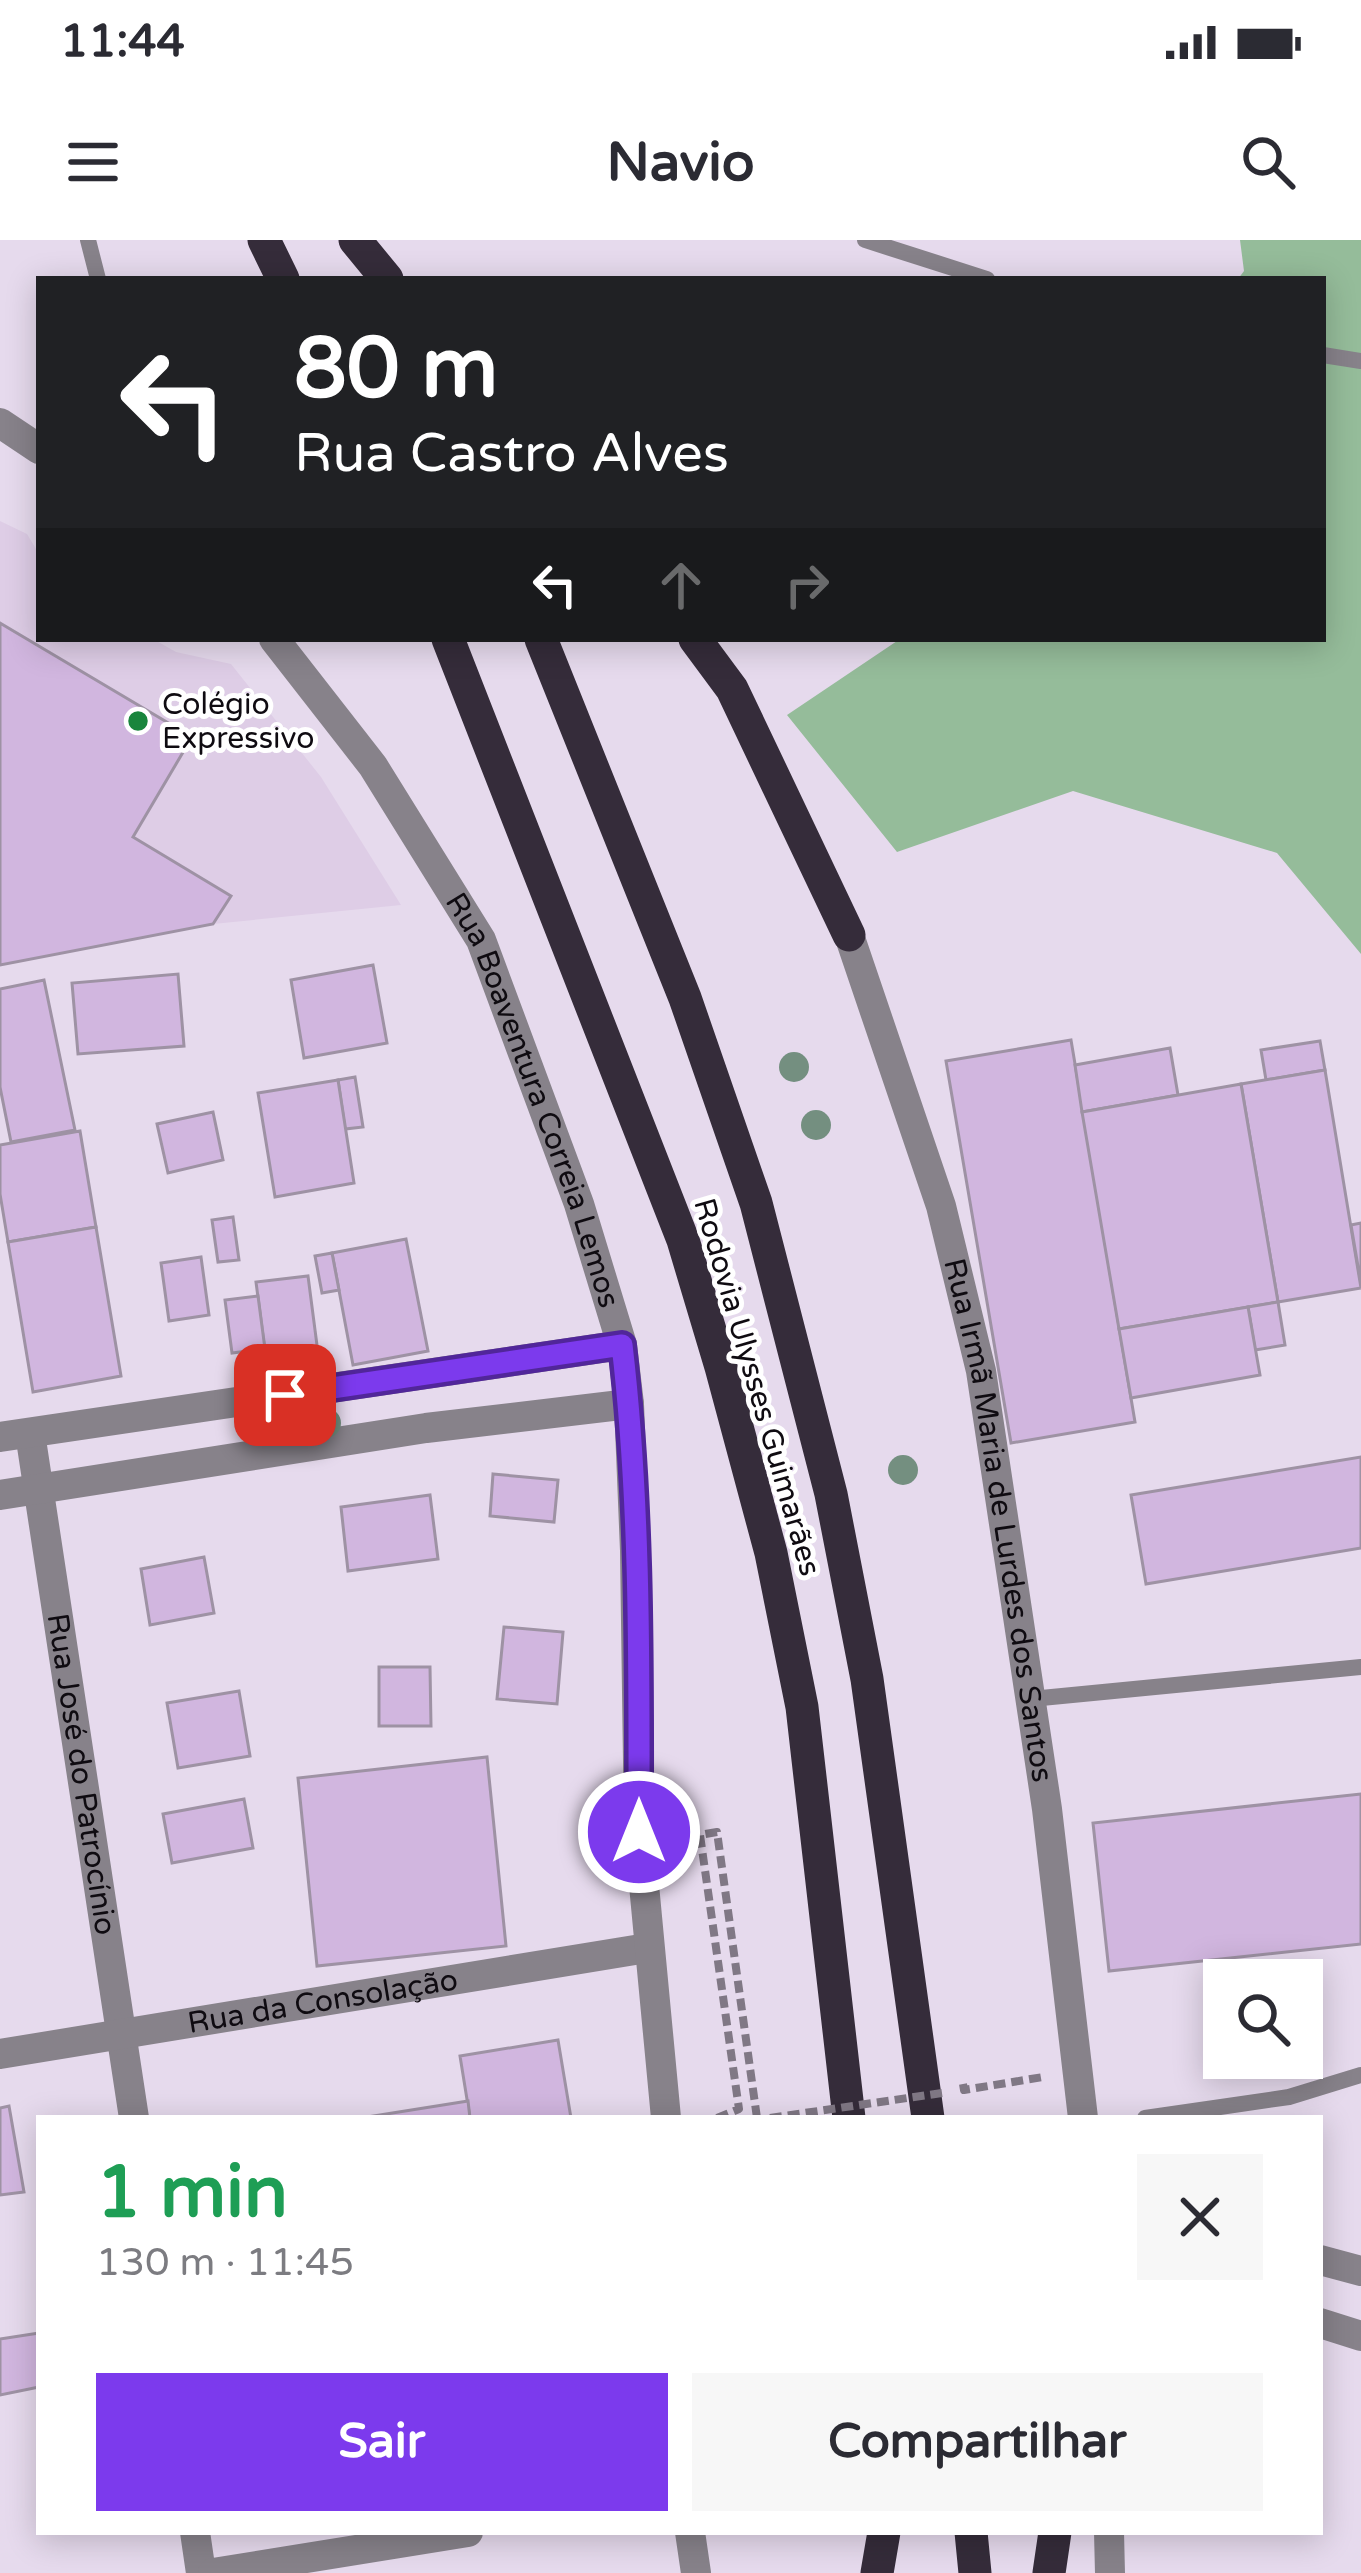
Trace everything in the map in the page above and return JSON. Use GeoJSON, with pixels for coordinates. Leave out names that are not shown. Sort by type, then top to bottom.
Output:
{"type":"FeatureCollection","features":[{"type":"Feature","properties":{"kind":"highway"},"geometry":{"type":"LineString","coordinates":[[264,240],[282,276]]}},
{"type":"Feature","properties":{"kind":"highway"},"geometry":{"type":"LineString","coordinates":[[355,240],[372,276]]}},
{"type":"Feature","properties":{"kind":"highway"},"geometry":{"type":"LineString","coordinates":[[355,240],[385,276]]}},
{"type":"Feature","properties":{"kind":"highway","name":"Rodovia Ulysses Guimarães"},"geometry":{"type":"LineString","coordinates":[[449,642],[683,1240],[749,1471],[802,1707],[849,2115]]}},
{"type":"Feature","properties":{"kind":"highway","name":"Rodovia Ulysses Guimarães"},"geometry":{"type":"LineString","coordinates":[[542,642],[685,998],[756,1203],[831,1494],[867,1679],[935,2106]]}},
{"type":"Feature","properties":{"kind":"highway"},"geometry":{"type":"LineString","coordinates":[[697,642],[732,689],[849,935]]}},
{"type":"Feature","properties":{"kind":"highway"},"geometry":{"type":"LineString","coordinates":[[877,2573],[885,2535]]}},
{"type":"Feature","properties":{"kind":"highway"},"geometry":{"type":"LineString","coordinates":[[887,2535],[893,2573]]}},
{"type":"Feature","properties":{"kind":"highway"},"geometry":{"type":"LineString","coordinates":[[971,2535],[975,2573]]}},
{"type":"Feature","properties":{"kind":"highway"},"geometry":{"type":"LineString","coordinates":[[1049,2573],[1054,2535]]}},
{"type":"Feature","properties":{"kind":"street"},"geometry":{"type":"LineString","coordinates":[[0,423],[36,447]]}},
{"type":"Feature","properties":{"kind":"street","name":"Rua Boaventura Correia Lemos"},"geometry":{"type":"LineString","coordinates":[[276,642],[373,766],[482,940],[578,1204],[622,1345],[629,1404],[639,1832],[666,2115]]}},
{"type":"Feature","properties":{"kind":"street","name":"Rua Irmã Maria de Lurdes dos Santos"},"geometry":{"type":"LineString","coordinates":[[849,935],[936,1190],[982,1371],[1031,1699],[1082,2115]]}},
{"type":"Feature","properties":{"kind":"street"},"geometry":{"type":"LineString","coordinates":[[15,1435],[622,1345]]}},
{"type":"Feature","properties":{"kind":"street"},"geometry":{"type":"LineString","coordinates":[[413,1376],[426,1428]]}},
{"type":"Feature","properties":{"kind":"street"},"geometry":{"type":"LineString","coordinates":[[242,1401],[254,1456]]}},
{"type":"Feature","properties":{"kind":"street"},"geometry":{"type":"LineString","coordinates":[[0,1495],[426,1428],[629,1404]]}},
{"type":"Feature","properties":{"kind":"street","name":"Rua José do Patrocínio"},"geometry":{"type":"LineString","coordinates":[[15,1435],[40,1489],[134,2115]]}},
{"type":"Feature","properties":{"kind":"street","name":"Rua da Consolação"},"geometry":{"type":"LineString","coordinates":[[0,2054],[647,1948]]}},
{"type":"Feature","properties":{"kind":"street"},"geometry":{"type":"LineString","coordinates":[[1323,2261],[1361,2271]]}},
{"type":"Feature","properties":{"kind":"street"},"geometry":{"type":"LineString","coordinates":[[1323,2324],[1361,2336]]}},
{"type":"Feature","properties":{"kind":"street"},"geometry":{"type":"LineString","coordinates":[[195,2535],[201,2573]]}},
{"type":"Feature","properties":{"kind":"street"},"geometry":{"type":"LineString","coordinates":[[213,2573],[449,2535]]}},
{"type":"Feature","properties":{"kind":"street"},"geometry":{"type":"LineString","coordinates":[[690,2535],[696,2573]]}},
{"type":"Feature","properties":{"kind":"street"},"geometry":{"type":"LineString","coordinates":[[1108,2535],[1110,2573]]}},
{"type":"Feature","properties":{"kind":"lane"},"geometry":{"type":"LineString","coordinates":[[88,240],[97,276]]}},
{"type":"Feature","properties":{"kind":"lane"},"geometry":{"type":"LineString","coordinates":[[866,240],[978,276]]}},
{"type":"Feature","properties":{"kind":"lane"},"geometry":{"type":"LineString","coordinates":[[1326,355],[1361,361]]}},
{"type":"Feature","properties":{"kind":"lane"},"geometry":{"type":"LineString","coordinates":[[1031,1699],[1361,1667]]}},
{"type":"Feature","properties":{"kind":"lane"},"geometry":{"type":"LineString","coordinates":[[1166,2115],[1289,2097],[1361,2075]]}},
{"type":"Feature","properties":{"kind":"path"},"geometry":{"type":"LineString","coordinates":[[724,2115],[739,2109],[700,1834],[717,1832],[758,2115]]}},
{"type":"Feature","properties":{"kind":"path"},"geometry":{"type":"LineString","coordinates":[[964,2090],[1078,2071]]}},
{"type":"Feature","properties":{"kind":"path"},"geometry":{"type":"LineString","coordinates":[[811,2115],[935,2106]]}},
{"type":"Feature","properties":{"kind":"shaded area","name":"Colégio Expressivo"},"geometry":{"type":"Polygon","coordinates":[[[0,521],[27,534],[36,549],[36,642],[158,642],[176,652],[231,664],[321,777],[401,905],[213,924],[0,965],[0,521]]]}},
{"type":"Feature","properties":{"kind":"green space"},"geometry":{"type":"Polygon","coordinates":[[[1240,240],[1361,240],[1361,954],[1277,853],[1073,791],[897,852],[787,715],[896,642],[1326,642],[1326,276],[1240,276],[1244,271],[1240,240]]]}},
{"type":"Feature","properties":{"kind":"building"},"geometry":{"type":"Polygon","coordinates":[[[0,623],[192,737],[133,837],[231,896],[213,924],[0,965],[0,623]]]}},
{"type":"Feature","properties":{"kind":"building"},"geometry":{"type":"Polygon","coordinates":[[[373,965],[387,1043],[304,1058],[291,980],[373,965]]]}},
{"type":"Feature","properties":{"kind":"building"},"geometry":{"type":"Polygon","coordinates":[[[178,974],[184,1046],[78,1054],[72,983],[178,974]]]}},
{"type":"Feature","properties":{"kind":"building"},"geometry":{"type":"Polygon","coordinates":[[[44,980],[75,1130],[11,1142],[0,1087],[0,989],[44,980]]]}},
{"type":"Feature","properties":{"kind":"building"},"geometry":{"type":"Polygon","coordinates":[[[1071,1040],[1135,1422],[1011,1443],[946,1061],[1071,1040]]]}},
{"type":"Feature","properties":{"kind":"building"},"geometry":{"type":"Polygon","coordinates":[[[1320,1041],[1325,1070],[1266,1080],[1261,1050],[1320,1041]]]}},
{"type":"Feature","properties":{"kind":"building"},"geometry":{"type":"Polygon","coordinates":[[[1170,1048],[1178,1095],[1082,1112],[1075,1065],[1170,1048]]]}},
{"type":"Feature","properties":{"kind":"building"},"geometry":{"type":"Polygon","coordinates":[[[1325,1070],[1361,1288],[1278,1302],[1241,1084],[1325,1070]]]}},
{"type":"Feature","properties":{"kind":"building"},"geometry":{"type":"Polygon","coordinates":[[[355,1077],[363,1127],[345,1129],[338,1080],[355,1077]]]}},
{"type":"Feature","properties":{"kind":"building"},"geometry":{"type":"Polygon","coordinates":[[[338,1080],[354,1183],[275,1197],[258,1093],[338,1080]]]}},
{"type":"Feature","properties":{"kind":"building"},"geometry":{"type":"Polygon","coordinates":[[[1241,1084],[1278,1302],[1119,1329],[1082,1112],[1241,1084]]]}},
{"type":"Feature","properties":{"kind":"building"},"geometry":{"type":"Polygon","coordinates":[[[213,1112],[223,1160],[168,1173],[157,1124],[213,1112]]]}},
{"type":"Feature","properties":{"kind":"building"},"geometry":{"type":"Polygon","coordinates":[[[80,1131],[96,1227],[8,1242],[0,1194],[0,1145],[80,1131]]]}},
{"type":"Feature","properties":{"kind":"building"},"geometry":{"type":"Polygon","coordinates":[[[233,1217],[239,1260],[218,1262],[212,1220],[233,1217]]]}},
{"type":"Feature","properties":{"kind":"building"},"geometry":{"type":"Polygon","coordinates":[[[1361,1223],[1361,1284],[1351,1225],[1361,1223]]]}},
{"type":"Feature","properties":{"kind":"building"},"geometry":{"type":"Polygon","coordinates":[[[96,1227],[121,1376],[33,1392],[8,1242],[96,1227]]]}},
{"type":"Feature","properties":{"kind":"building"},"geometry":{"type":"Polygon","coordinates":[[[406,1239],[428,1351],[353,1365],[332,1253],[406,1239]]]}},
{"type":"Feature","properties":{"kind":"building"},"geometry":{"type":"Polygon","coordinates":[[[332,1253],[339,1290],[322,1293],[315,1256],[332,1253]]]}},
{"type":"Feature","properties":{"kind":"building"},"geometry":{"type":"Polygon","coordinates":[[[201,1257],[209,1315],[169,1321],[161,1263],[201,1257]]]}},
{"type":"Feature","properties":{"kind":"building"},"geometry":{"type":"Polygon","coordinates":[[[308,1276],[318,1353],[266,1359],[256,1282],[308,1276]]]}},
{"type":"Feature","properties":{"kind":"building"},"geometry":{"type":"Polygon","coordinates":[[[258,1296],[265,1349],[232,1353],[225,1300],[258,1296]]]}},
{"type":"Feature","properties":{"kind":"building"},"geometry":{"type":"Polygon","coordinates":[[[1278,1302],[1285,1345],[1255,1350],[1248,1307],[1278,1302]]]}},
{"type":"Feature","properties":{"kind":"building"},"geometry":{"type":"Polygon","coordinates":[[[1248,1307],[1260,1375],[1131,1398],[1119,1329],[1248,1307]]]}},
{"type":"Feature","properties":{"kind":"building"},"geometry":{"type":"Polygon","coordinates":[[[1361,1457],[1361,1548],[1146,1584],[1131,1495],[1361,1457]]]}},
{"type":"Feature","properties":{"kind":"building"},"geometry":{"type":"Polygon","coordinates":[[[493,1474],[558,1480],[554,1522],[490,1516],[493,1474]]]}},
{"type":"Feature","properties":{"kind":"building"},"geometry":{"type":"Polygon","coordinates":[[[430,1495],[438,1559],[348,1571],[341,1507],[430,1495]]]}},
{"type":"Feature","properties":{"kind":"building"},"geometry":{"type":"Polygon","coordinates":[[[204,1557],[214,1613],[150,1625],[141,1569],[204,1557]]]}},
{"type":"Feature","properties":{"kind":"building"},"geometry":{"type":"Polygon","coordinates":[[[504,1627],[563,1632],[557,1704],[497,1699],[504,1627]]]}},
{"type":"Feature","properties":{"kind":"building"},"geometry":{"type":"Polygon","coordinates":[[[379,1667],[430,1667],[431,1726],[379,1726],[379,1667]]]}},
{"type":"Feature","properties":{"kind":"building"},"geometry":{"type":"Polygon","coordinates":[[[239,1691],[250,1756],[178,1768],[167,1703],[239,1691]]]}},
{"type":"Feature","properties":{"kind":"building"},"geometry":{"type":"Polygon","coordinates":[[[487,1757],[506,1946],[317,1966],[298,1778],[487,1757]]]}},
{"type":"Feature","properties":{"kind":"building"},"geometry":{"type":"Polygon","coordinates":[[[1361,1794],[1361,1944],[1109,1971],[1093,1823],[1361,1794]]]}},
{"type":"Feature","properties":{"kind":"building"},"geometry":{"type":"Polygon","coordinates":[[[244,1799],[253,1848],[172,1863],[163,1814],[244,1799]]]}},
{"type":"Feature","properties":{"kind":"building"},"geometry":{"type":"Polygon","coordinates":[[[558,2040],[570,2115],[470,2115],[460,2056],[558,2040]]]}},
{"type":"Feature","properties":{"kind":"building"},"geometry":{"type":"Polygon","coordinates":[[[468,2101],[470,2115],[380,2115],[468,2101]]]}},
{"type":"Feature","properties":{"kind":"building"},"geometry":{"type":"Polygon","coordinates":[[[9,2106],[24,2192],[0,2195],[0,2108],[9,2106]]]}},
{"type":"Feature","properties":{"kind":"building"},"geometry":{"type":"Polygon","coordinates":[[[36,2333],[36,2388],[0,2395],[0,2339],[36,2333]]]}},
{"type":"Feature","properties":{"kind":"place","name":"Colégio Expressivo"},"geometry":{"type":"Point","coordinates":[138,721]}},
{"type":"Feature","properties":{"kind":"route"},"geometry":{"type":"LineString","coordinates":[[285,1395],[622,1345],[635,1551],[639,1832]]}}]}
